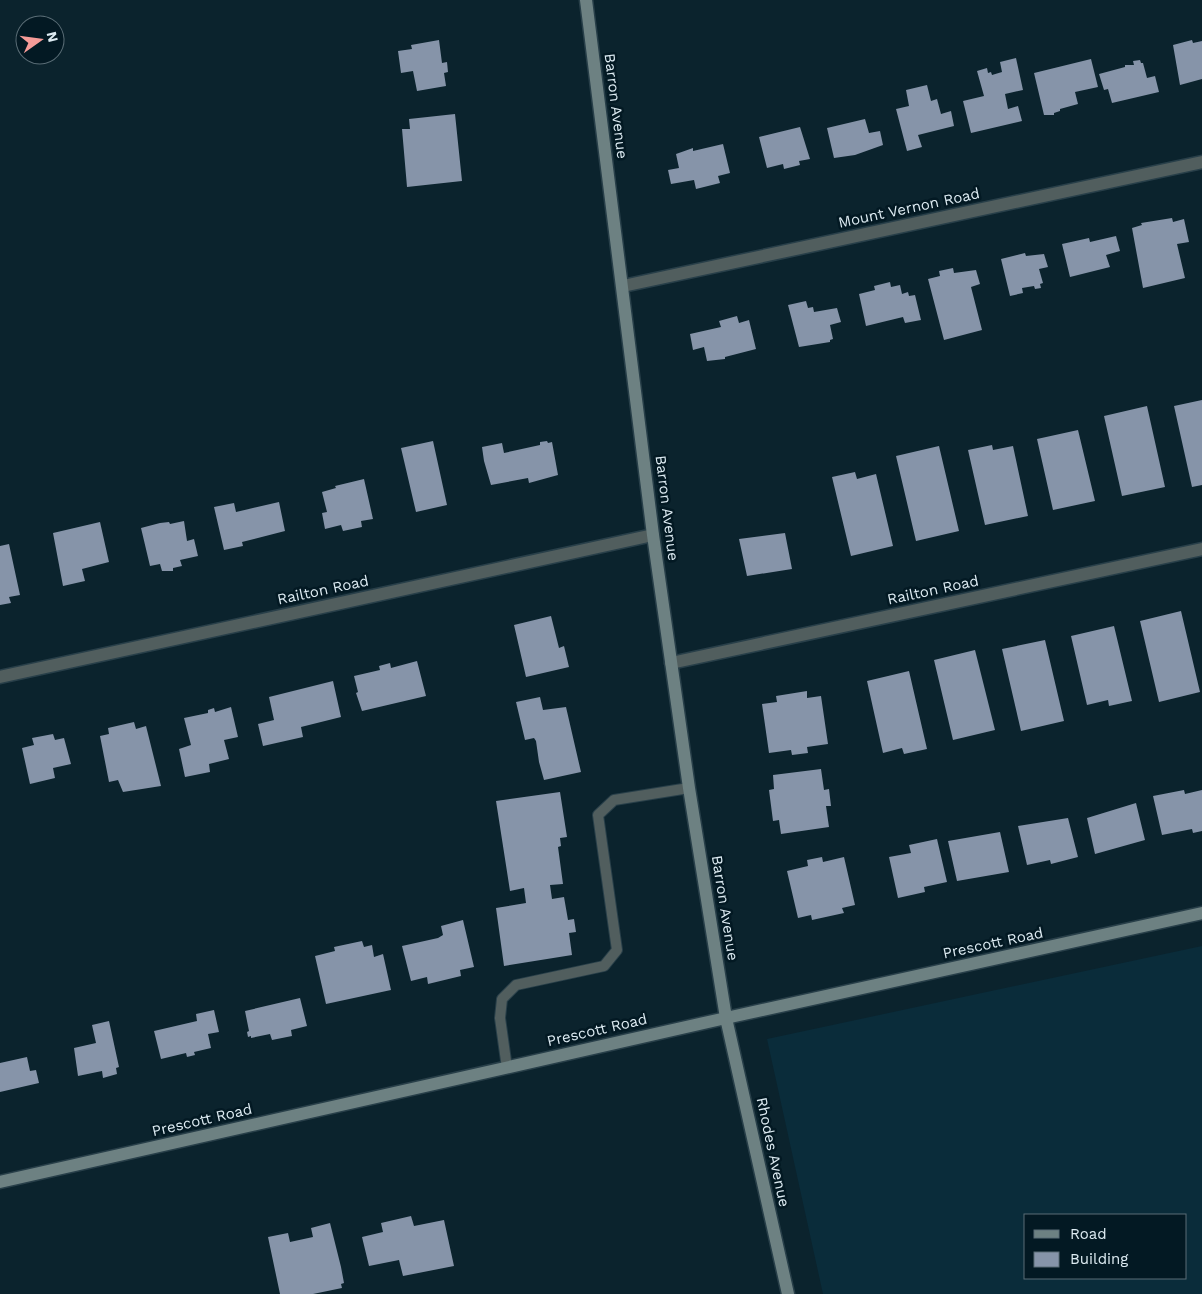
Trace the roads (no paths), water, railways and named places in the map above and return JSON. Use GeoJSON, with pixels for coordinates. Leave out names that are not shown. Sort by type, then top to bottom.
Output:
{"type":"FeatureCollection","features":[{"type":"Feature","properties":{"kind":"main road","name":"Barron Avenue"},"geometry":{"type":"LineString","coordinates":[[586,0],[653,535],[689,788],[726,1018]]}},
{"type":"Feature","properties":{"kind":"main road","name":"Prescott Road"},"geometry":{"type":"LineString","coordinates":[[0,1182],[726,1018],[1202,914]]}},
{"type":"Feature","properties":{"kind":"main road","name":"Rhodes Avenue"},"geometry":{"type":"LineString","coordinates":[[726,1018],[788,1294]]}},
{"type":"Feature","properties":{"kind":"street","name":"Mount Vernon Road"},"geometry":{"type":"LineString","coordinates":[[623,286],[1202,162]]}},
{"type":"Feature","properties":{"kind":"street","name":"Railton Road"},"geometry":{"type":"LineString","coordinates":[[0,677],[653,535]]}},
{"type":"Feature","properties":{"kind":"street","name":"Railton Road"},"geometry":{"type":"LineString","coordinates":[[671,663],[1202,549]]}},
{"type":"Feature","properties":{"kind":"lane"},"geometry":{"type":"LineString","coordinates":[[506,1068],[500,1018],[502,999],[516,985],[604,966],[618,950],[598,815],[614,800],[689,788]]}}]}
